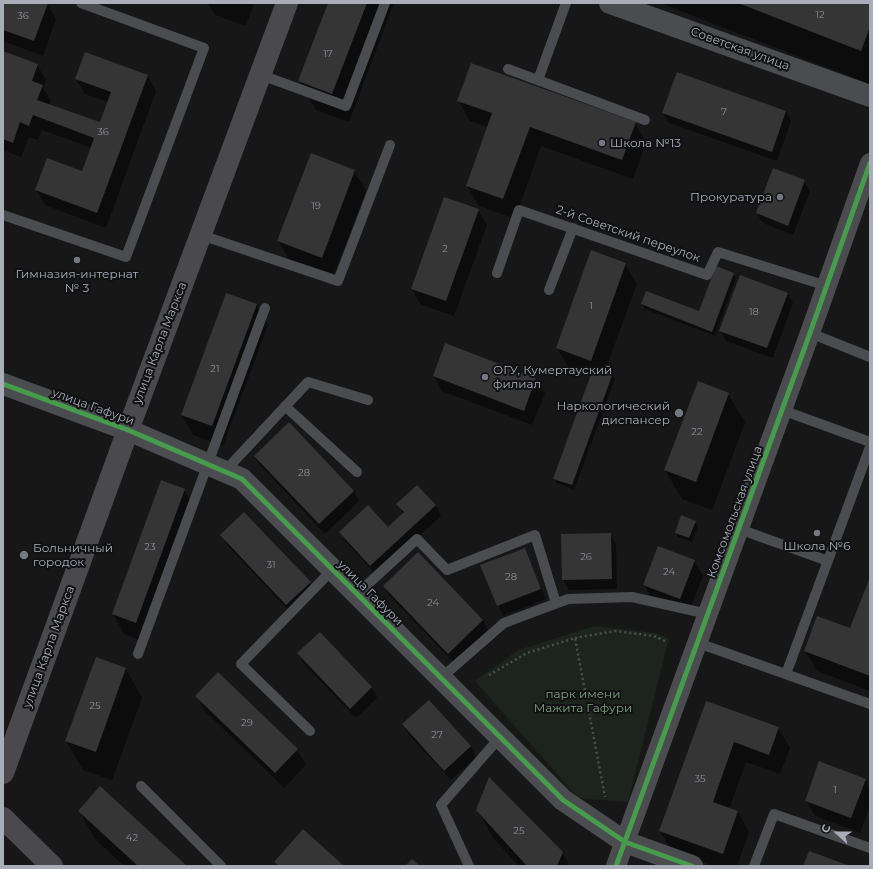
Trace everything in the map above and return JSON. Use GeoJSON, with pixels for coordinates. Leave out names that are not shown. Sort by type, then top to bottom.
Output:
{"type":"FeatureCollection","features":[{"type":"Feature","properties":{"kind":"main road","name":"улица Карла Маркса"},"geometry":{"type":"LineString","coordinates":[[3,773],[128,430],[287,3]]}},
{"type":"Feature","properties":{"kind":"main road"},"geometry":{"type":"LineString","coordinates":[[3,818],[52,866]]}},
{"type":"Feature","properties":{"kind":"street","name":"Советская улица"},"geometry":{"type":"LineString","coordinates":[[610,3],[870,96]]}},
{"type":"Feature","properties":{"kind":"street","name":"Комсомольская улица"},"geometry":{"type":"LineString","coordinates":[[616,866],[827,286],[870,163]]}},
{"type":"Feature","properties":{"kind":"street","name":"улица Гафури"},"geometry":{"type":"LineString","coordinates":[[3,384],[128,430],[242,479],[501,736],[563,800],[625,842],[692,866]]}},
{"type":"Feature","properties":{"kind":"lane"},"geometry":{"type":"LineString","coordinates":[[3,215],[126,257],[199,63],[204,48],[81,3]]}},
{"type":"Feature","properties":{"kind":"lane"},"geometry":{"type":"LineString","coordinates":[[261,75],[346,106],[385,3]]}},
{"type":"Feature","properties":{"kind":"lane"},"geometry":{"type":"LineString","coordinates":[[538,80],[566,3]]}},
{"type":"Feature","properties":{"kind":"lane"},"geometry":{"type":"LineString","coordinates":[[508,69],[645,120]]}},
{"type":"Feature","properties":{"kind":"lane"},"geometry":{"type":"LineString","coordinates":[[201,235],[338,281],[390,145]]}},
{"type":"Feature","properties":{"kind":"lane","name":"2-й Советский переулок"},"geometry":{"type":"LineString","coordinates":[[497,273],[518,210],[707,274],[718,252],[827,286]]}},
{"type":"Feature","properties":{"kind":"lane"},"geometry":{"type":"LineString","coordinates":[[549,290],[573,228]]}},
{"type":"Feature","properties":{"kind":"lane"},"geometry":{"type":"LineString","coordinates":[[138,654],[216,467],[265,308]]}},
{"type":"Feature","properties":{"kind":"lane"},"geometry":{"type":"LineString","coordinates":[[810,333],[870,357]]}},
{"type":"Feature","properties":{"kind":"lane"},"geometry":{"type":"LineString","coordinates":[[216,467],[285,406],[308,382],[368,400]]}},
{"type":"Feature","properties":{"kind":"lane"},"geometry":{"type":"LineString","coordinates":[[285,406],[357,472]]}},
{"type":"Feature","properties":{"kind":"lane"},"geometry":{"type":"LineString","coordinates":[[782,410],[870,442]]}},
{"type":"Feature","properties":{"kind":"lane"},"geometry":{"type":"LineString","coordinates":[[786,674],[870,447]]}},
{"type":"Feature","properties":{"kind":"lane"},"geometry":{"type":"LineString","coordinates":[[739,529],[828,561]]}},
{"type":"Feature","properties":{"kind":"lane"},"geometry":{"type":"LineString","coordinates":[[357,594],[417,539],[447,570],[535,535],[556,603]]}},
{"type":"Feature","properties":{"kind":"lane"},"geometry":{"type":"LineString","coordinates":[[310,731],[241,664],[333,569]]}},
{"type":"Feature","properties":{"kind":"lane"},"geometry":{"type":"LineString","coordinates":[[441,678],[504,623],[568,599],[632,597],[708,614]]}},
{"type":"Feature","properties":{"kind":"lane"},"geometry":{"type":"LineString","coordinates":[[698,643],[870,704]]}},
{"type":"Feature","properties":{"kind":"lane"},"geometry":{"type":"LineString","coordinates":[[465,864],[441,804],[501,736]]}},
{"type":"Feature","properties":{"kind":"lane"},"geometry":{"type":"LineString","coordinates":[[141,786],[221,866]]}},
{"type":"Feature","properties":{"kind":"lane"},"geometry":{"type":"LineString","coordinates":[[754,866],[774,814],[870,848]]}},
{"type":"Feature","properties":{"kind":"path"},"geometry":{"type":"LineString","coordinates":[[489,675],[527,653],[575,638],[614,631],[654,636],[665,641]]}},
{"type":"Feature","properties":{"kind":"path"},"geometry":{"type":"LineString","coordinates":[[575,638],[605,797]]}},
{"type":"Feature","properties":{"kind":"green space","name":"парк имени Мажита Гафури"},"geometry":{"type":"Polygon","coordinates":[[[595,626],[655,633],[669,638],[628,802],[578,798],[475,681],[518,650],[595,626]]]}},
{"type":"Feature","properties":{"kind":"building"},"geometry":{"type":"Polygon","coordinates":[[[3,3],[48,3],[34,41],[3,30],[3,3]]]}},
{"type":"Feature","properties":{"kind":"building"},"geometry":{"type":"Polygon","coordinates":[[[328,3],[367,3],[332,94],[298,81],[328,3]]]}},
{"type":"Feature","properties":{"kind":"building"},"geometry":{"type":"Polygon","coordinates":[[[738,3],[870,3],[870,27],[861,51],[738,3]]]}},
{"type":"Feature","properties":{"kind":"building"},"geometry":{"type":"Polygon","coordinates":[[[3,51],[38,64],[32,81],[43,85],[37,100],[100,122],[111,92],[75,79],[85,52],[148,75],[97,213],[35,190],[47,158],[82,171],[94,138],[33,115],[29,126],[20,122],[13,143],[3,139],[3,51]]]}},
{"type":"Feature","properties":{"kind":"building","name":"Школа №13"},"geometry":{"type":"Polygon","coordinates":[[[471,63],[636,122],[622,160],[530,127],[503,199],[466,186],[492,113],[457,101],[471,63]]]}},
{"type":"Feature","properties":{"kind":"building"},"geometry":{"type":"Polygon","coordinates":[[[677,72],[786,111],[772,152],[662,113],[677,72]]]}},
{"type":"Feature","properties":{"kind":"building"},"geometry":{"type":"Polygon","coordinates":[[[311,153],[355,170],[322,258],[277,241],[311,153]]]}},
{"type":"Feature","properties":{"kind":"building","name":"Прокуратура"},"geometry":{"type":"Polygon","coordinates":[[[773,168],[805,180],[788,226],[756,213],[773,168]]]}},
{"type":"Feature","properties":{"kind":"building"},"geometry":{"type":"Polygon","coordinates":[[[444,197],[479,209],[446,301],[411,289],[444,197]]]}},
{"type":"Feature","properties":{"kind":"building"},"geometry":{"type":"Polygon","coordinates":[[[591,250],[626,263],[591,361],[556,348],[591,250]]]}},
{"type":"Feature","properties":{"kind":"building"},"geometry":{"type":"Polygon","coordinates":[[[716,266],[734,273],[712,332],[641,304],[646,291],[699,311],[716,266]]]}},
{"type":"Feature","properties":{"kind":"building"},"geometry":{"type":"Polygon","coordinates":[[[740,275],[788,293],[767,348],[719,331],[740,275]]]}},
{"type":"Feature","properties":{"kind":"building"},"geometry":{"type":"Polygon","coordinates":[[[226,293],[257,304],[212,426],[181,415],[226,293]]]}},
{"type":"Feature","properties":{"kind":"building","name":"ОГУ, Кумертауский филиал"},"geometry":{"type":"Polygon","coordinates":[[[445,343],[536,378],[524,411],[433,376],[445,343]]]}},
{"type":"Feature","properties":{"kind":"building"},"geometry":{"type":"Polygon","coordinates":[[[594,366],[613,373],[572,485],[553,479],[594,366]]]}},
{"type":"Feature","properties":{"kind":"building"},"geometry":{"type":"Polygon","coordinates":[[[698,381],[729,393],[696,482],[664,470],[698,381]]]}},
{"type":"Feature","properties":{"kind":"building"},"geometry":{"type":"Polygon","coordinates":[[[289,422],[354,491],[319,524],[254,456],[289,422]]]}},
{"type":"Feature","properties":{"kind":"building"},"geometry":{"type":"Polygon","coordinates":[[[161,480],[185,489],[136,623],[112,614],[161,480]]]}},
{"type":"Feature","properties":{"kind":"building"},"geometry":{"type":"Polygon","coordinates":[[[417,485],[436,505],[370,566],[339,532],[368,505],[388,527],[404,512],[396,504],[417,485]]]}},
{"type":"Feature","properties":{"kind":"building"},"geometry":{"type":"Polygon","coordinates":[[[244,512],[311,582],[286,605],[220,535],[244,512]]]}},
{"type":"Feature","properties":{"kind":"building"},"geometry":{"type":"Polygon","coordinates":[[[681,515],[696,521],[689,538],[675,533],[681,515]]]}},
{"type":"Feature","properties":{"kind":"building"},"geometry":{"type":"Polygon","coordinates":[[[611,533],[612,579],[562,580],[561,534],[611,533]]]}},
{"type":"Feature","properties":{"kind":"building"},"geometry":{"type":"Polygon","coordinates":[[[658,546],[695,560],[680,599],[643,585],[658,546]]]}},
{"type":"Feature","properties":{"kind":"building"},"geometry":{"type":"Polygon","coordinates":[[[525,548],[541,589],[497,606],[480,565],[525,548]]]}},
{"type":"Feature","properties":{"kind":"building"},"geometry":{"type":"Polygon","coordinates":[[[418,552],[483,620],[448,654],[383,586],[418,552]]]}},
{"type":"Feature","properties":{"kind":"building"},"geometry":{"type":"Polygon","coordinates":[[[870,577],[870,676],[804,651],[817,616],[850,628],[870,577]]]}},
{"type":"Feature","properties":{"kind":"building"},"geometry":{"type":"Polygon","coordinates":[[[320,632],[372,687],[350,709],[297,653],[320,632]]]}},
{"type":"Feature","properties":{"kind":"building"},"geometry":{"type":"Polygon","coordinates":[[[96,657],[126,668],[96,752],[65,741],[96,657]]]}},
{"type":"Feature","properties":{"kind":"building"},"geometry":{"type":"Polygon","coordinates":[[[218,672],[298,749],[275,773],[195,696],[218,672]]]}},
{"type":"Feature","properties":{"kind":"building"},"geometry":{"type":"Polygon","coordinates":[[[429,700],[471,746],[444,771],[402,724],[429,700]]]}},
{"type":"Feature","properties":{"kind":"building"},"geometry":{"type":"Polygon","coordinates":[[[706,701],[779,727],[769,755],[734,742],[713,802],[738,811],[723,854],[659,831],[706,701]]]}},
{"type":"Feature","properties":{"kind":"building"},"geometry":{"type":"Polygon","coordinates":[[[819,761],[866,779],[851,818],[805,801],[819,761]]]}},
{"type":"Feature","properties":{"kind":"building"},"geometry":{"type":"Polygon","coordinates":[[[489,777],[563,852],[557,866],[527,866],[476,810],[489,777]]]}},
{"type":"Feature","properties":{"kind":"building"},"geometry":{"type":"Polygon","coordinates":[[[100,786],[187,866],[138,866],[78,811],[100,786]]]}},
{"type":"Feature","properties":{"kind":"building"},"geometry":{"type":"Polygon","coordinates":[[[303,829],[344,866],[279,866],[274,862],[303,829]]]}},
{"type":"Feature","properties":{"kind":"building"},"geometry":{"type":"Polygon","coordinates":[[[809,851],[850,866],[803,866],[809,851]]]}},
{"type":"Feature","properties":{"kind":"building"},"geometry":{"type":"Polygon","coordinates":[[[412,859],[420,866],[405,866],[412,859]]]}},
{"type":"Feature","properties":{"kind":"cycle path"},"geometry":{"type":"LineString","coordinates":[[616,866],[810,333],[870,163]]}},
{"type":"Feature","properties":{"kind":"cycle path"},"geometry":{"type":"LineString","coordinates":[[3,384],[128,430],[242,479],[563,800],[625,842],[692,866]]}},
{"type":"Feature","properties":{"kind":"place","name":"Школа №13"},"geometry":{"type":"Point","coordinates":[602,143]}},
{"type":"Feature","properties":{"kind":"place","name":"Прокуратура"},"geometry":{"type":"Point","coordinates":[780,197]}},
{"type":"Feature","properties":{"kind":"place","name":"Гимназия-интернат № 3"},"geometry":{"type":"Point","coordinates":[77,260]}},
{"type":"Feature","properties":{"kind":"place","name":"ОГУ, Кумертауский филиал"},"geometry":{"type":"Point","coordinates":[485,377]}},
{"type":"Feature","properties":{"kind":"place","name":"Наркологический диспансер"},"geometry":{"type":"Point","coordinates":[679,413]}},
{"type":"Feature","properties":{"kind":"place","name":"Школа №6"},"geometry":{"type":"Point","coordinates":[817,533]}},
{"type":"Feature","properties":{"kind":"place","name":"Больничный городок"},"geometry":{"type":"Point","coordinates":[24,555]}}]}
